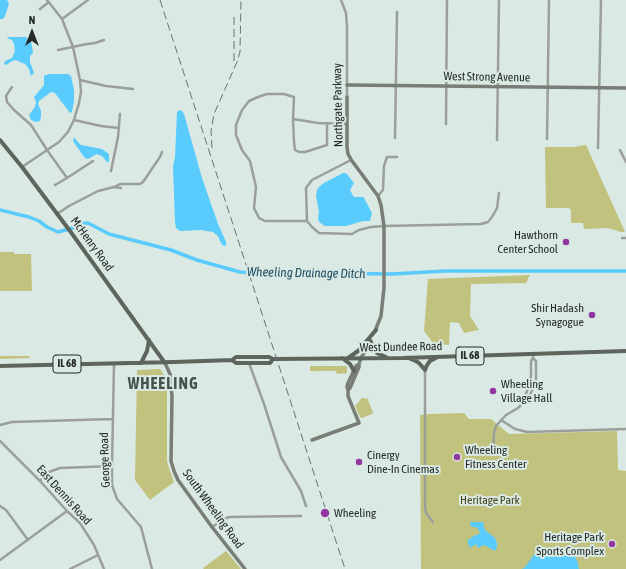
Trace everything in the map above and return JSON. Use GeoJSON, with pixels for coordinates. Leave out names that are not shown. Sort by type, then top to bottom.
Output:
{"type":"FeatureCollection","features":[{"type":"Feature","properties":{"kind":"main road","name":"McHenry Road"},"geometry":{"type":"LineString","coordinates":[[0,140],[70,231],[165,363]]}},
{"type":"Feature","properties":{"kind":"main road"},"geometry":{"type":"LineString","coordinates":[[347,358],[358,351],[376,330]]}},
{"type":"Feature","properties":{"kind":"main road"},"geometry":{"type":"LineString","coordinates":[[141,363],[148,351],[149,340]]}},
{"type":"Feature","properties":{"kind":"main road"},"geometry":{"type":"LineString","coordinates":[[370,341],[377,353],[386,358]]}},
{"type":"Feature","properties":{"kind":"main road","name":"West Dundee Road"},"geometry":{"type":"LineString","coordinates":[[0,366],[165,363],[232,360],[236,357],[269,357],[273,359],[533,356],[626,351]]}},
{"type":"Feature","properties":{"kind":"main road"},"geometry":{"type":"LineString","coordinates":[[403,358],[414,360],[419,363],[424,370],[430,361],[438,357]]}},
{"type":"Feature","properties":{"kind":"main road"},"geometry":{"type":"LineString","coordinates":[[342,358],[350,364],[354,370]]}},
{"type":"Feature","properties":{"kind":"main road","name":"West Dundee Road"},"geometry":{"type":"LineString","coordinates":[[232,360],[236,363],[270,363],[273,359]]}},
{"type":"Feature","properties":{"kind":"street"},"geometry":{"type":"LineString","coordinates":[[62,19],[88,0]]}},
{"type":"Feature","properties":{"kind":"street","name":"Northgate Parkway"},"geometry":{"type":"LineString","coordinates":[[341,0],[346,13],[347,28],[348,154],[378,196],[384,226],[384,288],[381,316],[348,390]]}},
{"type":"Feature","properties":{"kind":"street"},"geometry":{"type":"LineString","coordinates":[[446,124],[447,0]]}},
{"type":"Feature","properties":{"kind":"street"},"geometry":{"type":"LineString","coordinates":[[497,140],[499,0]]}},
{"type":"Feature","properties":{"kind":"street"},"geometry":{"type":"LineString","coordinates":[[547,139],[549,0]]}},
{"type":"Feature","properties":{"kind":"street"},"geometry":{"type":"LineString","coordinates":[[598,148],[600,0]]}},
{"type":"Feature","properties":{"kind":"street"},"geometry":{"type":"LineString","coordinates":[[22,167],[59,142],[68,132],[74,120],[81,92],[74,47],[62,19],[48,1],[40,9]]}},
{"type":"Feature","properties":{"kind":"street"},"geometry":{"type":"LineString","coordinates":[[395,138],[397,12]]}},
{"type":"Feature","properties":{"kind":"street"},"geometry":{"type":"LineString","coordinates":[[58,50],[104,40]]}},
{"type":"Feature","properties":{"kind":"street"},"geometry":{"type":"LineString","coordinates":[[80,80],[106,86],[133,89]]}},
{"type":"Feature","properties":{"kind":"street","name":"West Strong Avenue"},"geometry":{"type":"LineString","coordinates":[[347,85],[626,88]]}},
{"type":"Feature","properties":{"kind":"street"},"geometry":{"type":"LineString","coordinates":[[12,87],[6,96],[7,102],[31,125],[67,178]]}},
{"type":"Feature","properties":{"kind":"street"},"geometry":{"type":"LineString","coordinates":[[307,221],[265,221],[259,218],[254,208],[256,187],[250,161],[242,150],[236,135],[236,125],[242,110],[250,101],[267,94],[284,94],[294,97],[294,142],[295,150],[299,152],[304,152],[327,145],[328,123]]}},
{"type":"Feature","properties":{"kind":"street"},"geometry":{"type":"LineString","coordinates":[[111,171],[120,114]]}},
{"type":"Feature","properties":{"kind":"street"},"geometry":{"type":"LineString","coordinates":[[74,120],[119,128]]}},
{"type":"Feature","properties":{"kind":"street"},"geometry":{"type":"LineString","coordinates":[[293,120],[347,124]]}},
{"type":"Feature","properties":{"kind":"street"},"geometry":{"type":"LineString","coordinates":[[620,150],[626,162]]}},
{"type":"Feature","properties":{"kind":"street"},"geometry":{"type":"LineString","coordinates":[[57,214],[98,191],[120,184],[139,184],[143,182],[162,152]]}},
{"type":"Feature","properties":{"kind":"street"},"geometry":{"type":"LineString","coordinates":[[378,196],[383,190],[384,166],[387,157],[397,157]]}},
{"type":"Feature","properties":{"kind":"street"},"geometry":{"type":"LineString","coordinates":[[351,160],[312,180],[306,188],[307,221],[319,233],[352,234],[359,230],[384,226],[481,224],[488,222],[493,216],[497,208],[499,193]]}},
{"type":"Feature","properties":{"kind":"street"},"geometry":{"type":"LineString","coordinates":[[55,185],[93,161]]}},
{"type":"Feature","properties":{"kind":"street"},"geometry":{"type":"LineString","coordinates":[[114,187],[121,188]]}},
{"type":"Feature","properties":{"kind":"street"},"geometry":{"type":"LineString","coordinates":[[521,405],[530,384],[531,361],[533,356]]}},
{"type":"Feature","properties":{"kind":"street"},"geometry":{"type":"LineString","coordinates":[[493,452],[496,426],[506,415],[525,403],[536,382],[536,361],[533,356]]}},
{"type":"Feature","properties":{"kind":"street","name":"South Wheeling Road"},"geometry":{"type":"LineString","coordinates":[[165,363],[170,374],[172,396],[171,461],[174,471],[178,480],[244,569]]}},
{"type":"Feature","properties":{"kind":"street"},"geometry":{"type":"LineString","coordinates":[[249,363],[281,457],[301,491],[306,506]]}},
{"type":"Feature","properties":{"kind":"street","name":"George Road"},"geometry":{"type":"LineString","coordinates":[[114,364],[112,485],[118,499],[141,527],[152,569]]}},
{"type":"Feature","properties":{"kind":"street","name":"Northgate Parkway"},"geometry":{"type":"LineString","coordinates":[[348,390],[348,383],[356,366],[359,364]]}},
{"type":"Feature","properties":{"kind":"street"},"geometry":{"type":"LineString","coordinates":[[424,370],[425,508],[426,513],[433,522]]}},
{"type":"Feature","properties":{"kind":"street"},"geometry":{"type":"LineString","coordinates":[[312,440],[359,423],[348,396],[348,390]]}},
{"type":"Feature","properties":{"kind":"street"},"geometry":{"type":"LineString","coordinates":[[0,425],[12,422],[112,419]]}},
{"type":"Feature","properties":{"kind":"street"},"geometry":{"type":"LineString","coordinates":[[501,420],[515,429],[526,432],[626,429]]}},
{"type":"Feature","properties":{"kind":"street","name":"East Dennis Road"},"geometry":{"type":"LineString","coordinates":[[0,441],[80,523],[94,545],[104,569]]}},
{"type":"Feature","properties":{"kind":"street"},"geometry":{"type":"LineString","coordinates":[[40,481],[49,472],[60,468],[112,466]]}},
{"type":"Feature","properties":{"kind":"street"},"geometry":{"type":"LineString","coordinates":[[0,506],[6,510],[28,540]]}},
{"type":"Feature","properties":{"kind":"street"},"geometry":{"type":"LineString","coordinates":[[0,560],[67,511]]}},
{"type":"Feature","properties":{"kind":"street"},"geometry":{"type":"LineString","coordinates":[[212,527],[229,516],[301,516]]}},
{"type":"Feature","properties":{"kind":"street"},"geometry":{"type":"LineString","coordinates":[[70,569],[98,555]]}},
{"type":"Feature","properties":{"kind":"green space"},"geometry":{"type":"Polygon","coordinates":[[[586,145],[625,232],[608,228],[584,229],[583,223],[571,223],[571,210],[569,208],[546,208],[545,147],[574,147],[586,145]]]}},
{"type":"Feature","properties":{"kind":"green space"},"geometry":{"type":"Polygon","coordinates":[[[0,252],[31,254],[32,291],[0,291],[0,252]]]}},
{"type":"Feature","properties":{"kind":"green space"},"geometry":{"type":"Polygon","coordinates":[[[530,275],[526,283],[471,284],[470,316],[479,330],[464,333],[459,323],[450,322],[449,345],[433,343],[424,331],[428,279],[530,275]]]}},
{"type":"Feature","properties":{"kind":"green space"},"geometry":{"type":"Polygon","coordinates":[[[0,356],[29,356],[30,358],[0,359],[0,356]]]}},
{"type":"Feature","properties":{"kind":"green space"},"geometry":{"type":"Polygon","coordinates":[[[310,366],[346,366],[347,373],[337,374],[336,371],[318,371],[317,373],[317,371],[310,371],[310,366]]]}},
{"type":"Feature","properties":{"kind":"green space"},"geometry":{"type":"Polygon","coordinates":[[[160,369],[164,375],[167,385],[167,461],[174,482],[150,500],[135,480],[137,370],[160,369]]]}},
{"type":"Feature","properties":{"kind":"green space"},"geometry":{"type":"Polygon","coordinates":[[[362,398],[369,399],[368,400],[373,413],[362,418],[360,417],[355,406],[362,398]]]}},
{"type":"Feature","properties":{"kind":"green space","name":"Heritage Park"},"geometry":{"type":"Polygon","coordinates":[[[464,413],[469,419],[491,419],[509,434],[617,431],[618,470],[626,471],[626,569],[421,569],[420,415],[464,413]]]}},
{"type":"Feature","properties":{"kind":"green space"},"geometry":{"type":"Polygon","coordinates":[[[226,551],[241,569],[203,568],[226,551]]]}},
{"type":"Feature","properties":{"kind":"water"},"geometry":{"type":"Polygon","coordinates":[[[0,0],[7,0],[9,4],[3,19],[0,19],[0,0]]]}},
{"type":"Feature","properties":{"kind":"water"},"geometry":{"type":"Polygon","coordinates":[[[26,37],[31,42],[33,53],[30,56],[30,62],[34,73],[31,76],[29,69],[25,64],[16,60],[6,65],[4,64],[5,61],[12,58],[15,51],[12,40],[7,38],[26,37]]]}},
{"type":"Feature","properties":{"kind":"water"},"geometry":{"type":"Polygon","coordinates":[[[49,74],[68,74],[71,76],[74,90],[72,112],[70,113],[55,93],[51,92],[39,101],[38,104],[41,111],[41,117],[40,121],[36,122],[31,120],[29,115],[35,107],[36,102],[34,97],[44,85],[44,76],[49,74]]]}},
{"type":"Feature","properties":{"kind":"water"},"geometry":{"type":"Polygon","coordinates":[[[179,110],[184,114],[202,178],[226,242],[226,246],[222,245],[218,236],[213,232],[201,230],[180,231],[176,228],[173,167],[175,157],[177,112],[179,110]]]}},
{"type":"Feature","properties":{"kind":"water"},"geometry":{"type":"Polygon","coordinates":[[[74,137],[81,145],[102,149],[109,154],[109,162],[97,154],[87,159],[84,157],[73,141],[74,137]]]}},
{"type":"Feature","properties":{"kind":"water"},"geometry":{"type":"Polygon","coordinates":[[[343,173],[347,174],[354,183],[350,190],[354,197],[364,197],[372,213],[370,221],[363,221],[346,226],[325,226],[319,222],[318,218],[319,212],[316,196],[317,190],[324,183],[343,173]]]}},
{"type":"Feature","properties":{"kind":"water"},"geometry":{"type":"Polygon","coordinates":[[[470,522],[483,522],[485,530],[495,538],[497,547],[495,551],[484,545],[478,548],[476,544],[470,548],[467,541],[475,535],[478,535],[480,532],[477,528],[471,527],[470,522]]]}},
{"type":"Feature","properties":{"kind":"water"},"geometry":{"type":"Polygon","coordinates":[[[550,547],[562,548],[574,554],[579,569],[522,569],[536,552],[550,547]]]}},
{"type":"Feature","properties":{"kind":"waterway","name":"Wheeling Drainage Ditch"},"geometry":{"type":"LineString","coordinates":[[0,210],[29,217],[58,232],[73,228],[79,224],[88,223],[109,234],[171,250],[197,260],[240,272],[392,274],[446,271],[626,271]]}},
{"type":"Feature","properties":{"kind":"railway"},"geometry":{"type":"LineString","coordinates":[[160,0],[345,569]]}},
{"type":"Feature","properties":{"kind":"railway"},"geometry":{"type":"LineString","coordinates":[[212,148],[211,131],[214,114],[240,52],[241,0]]}},
{"type":"Feature","properties":{"kind":"railway"},"geometry":{"type":"LineString","coordinates":[[234,13],[234,61]]}},
{"type":"Feature","properties":{"kind":"place","name":"Hawthorn Center School"},"geometry":{"type":"Point","coordinates":[566,242]}},
{"type":"Feature","properties":{"kind":"place","name":"Shir Hadash Synagogue"},"geometry":{"type":"Point","coordinates":[592,315]}},
{"type":"Feature","properties":{"kind":"place","name":"Wheeling Village Hall"},"geometry":{"type":"Point","coordinates":[493,391]}},
{"type":"Feature","properties":{"kind":"place","name":"Wheeling Fitness Center"},"geometry":{"type":"Point","coordinates":[457,457]}},
{"type":"Feature","properties":{"kind":"place","name":"Cinergy Dine-In Cinemas"},"geometry":{"type":"Point","coordinates":[359,462]}},
{"type":"Feature","properties":{"kind":"place","name":"Wheeling"},"geometry":{"type":"Point","coordinates":[325,513]}},
{"type":"Feature","properties":{"kind":"place","name":"Heritage Park Sports Complex"},"geometry":{"type":"Point","coordinates":[612,544]}},
{"type":"Feature","properties":{"kind":"district","name":"WHEELING"},"geometry":{"type":"Point","coordinates":[163,384]}}]}
